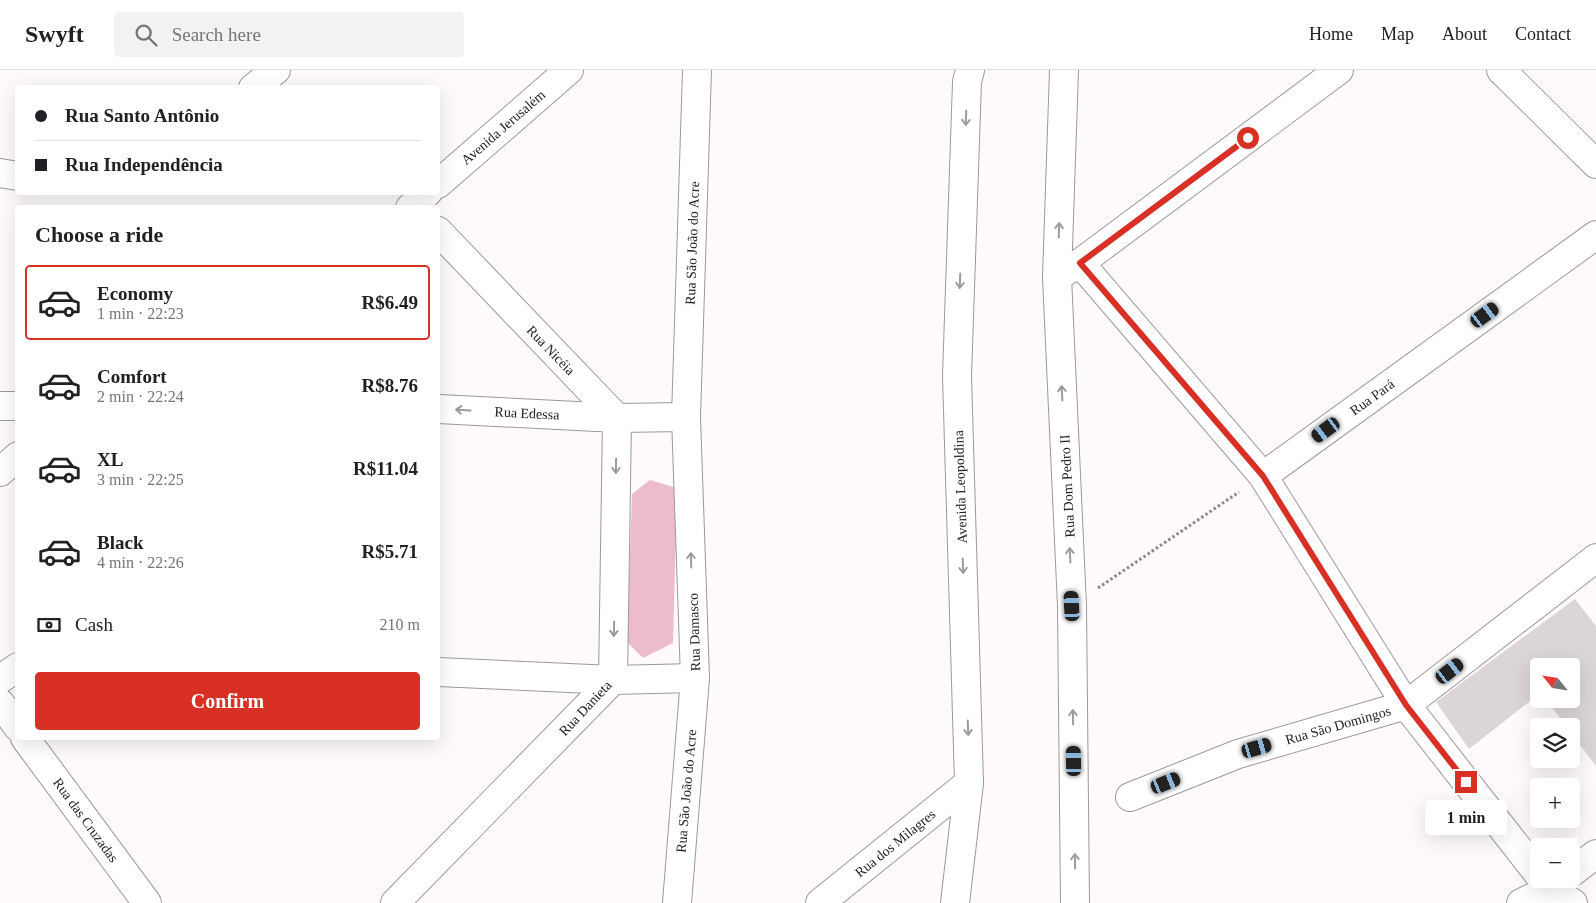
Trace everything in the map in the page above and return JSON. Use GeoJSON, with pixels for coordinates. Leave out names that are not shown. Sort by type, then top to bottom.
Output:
{"type":"FeatureCollection","features":[{"type":"Feature","properties":{"kind":"street"},"geometry":{"type":"LineString","coordinates":[[257,85],[276,70]]}},
{"type":"Feature","properties":{"kind":"street","name":"Avenida Jerusalém"},"geometry":{"type":"LineString","coordinates":[[440,182],[569,70]]}},
{"type":"Feature","properties":{"kind":"street","name":"Rua São João do Acre"},"geometry":{"type":"LineString","coordinates":[[686,417],[697,70]]}},
{"type":"Feature","properties":{"kind":"street","name":"Avenida Leopoldina"},"geometry":{"type":"LineString","coordinates":[[955,903],[969,783],[957,376],[967,82],[970,70]]}},
{"type":"Feature","properties":{"kind":"street","name":"Rua Dom Pedro II"},"geometry":{"type":"LineString","coordinates":[[1064,70],[1057,277],[1072,606],[1075,903]]}},
{"type":"Feature","properties":{"kind":"street"},"geometry":{"type":"LineString","coordinates":[[1057,277],[1080,263],[1339,70]]}},
{"type":"Feature","properties":{"kind":"street"},"geometry":{"type":"LineString","coordinates":[[1501,70],[1596,164]]}},
{"type":"Feature","properties":{"kind":"street"},"geometry":{"type":"LineString","coordinates":[[0,172],[15,175]]}},
{"type":"Feature","properties":{"kind":"street","name":"Rua Nicéia"},"geometry":{"type":"LineString","coordinates":[[440,234],[617,418]]}},
{"type":"Feature","properties":{"kind":"street","name":"Rua Pará"},"geometry":{"type":"LineString","coordinates":[[1263,476],[1596,235]]}},
{"type":"Feature","properties":{"kind":"street"},"geometry":{"type":"LineString","coordinates":[[1080,263],[1263,476],[1406,705],[1530,852]]}},
{"type":"Feature","properties":{"kind":"street"},"geometry":{"type":"LineString","coordinates":[[0,406],[15,406]]}},
{"type":"Feature","properties":{"kind":"street","name":"Rua Edessa"},"geometry":{"type":"LineString","coordinates":[[440,409],[617,418]]}},
{"type":"Feature","properties":{"kind":"street"},"geometry":{"type":"LineString","coordinates":[[617,418],[686,417]]}},
{"type":"Feature","properties":{"kind":"street","name":"Rua Damasco"},"geometry":{"type":"LineString","coordinates":[[440,672],[613,680],[695,678],[686,417]]}},
{"type":"Feature","properties":{"kind":"street","name":"Rua Danieta"},"geometry":{"type":"LineString","coordinates":[[395,903],[613,680],[617,418]]}},
{"type":"Feature","properties":{"kind":"street"},"geometry":{"type":"LineString","coordinates":[[0,472],[15,459]]}},
{"type":"Feature","properties":{"kind":"street","name":"Rua São Domingos"},"geometry":{"type":"LineString","coordinates":[[1130,797],[1238,754],[1406,705],[1596,558]]}},
{"type":"Feature","properties":{"kind":"street"},"geometry":{"type":"LineString","coordinates":[[0,679],[15,669]]}},
{"type":"Feature","properties":{"kind":"street","name":"Rua São João do Acre"},"geometry":{"type":"LineString","coordinates":[[677,903],[695,678]]}},
{"type":"Feature","properties":{"kind":"street"},"geometry":{"type":"LineString","coordinates":[[0,703],[15,723]]}},
{"type":"Feature","properties":{"kind":"street","name":"Rua das Cruzadas"},"geometry":{"type":"LineString","coordinates":[[26,740],[146,903]]}},
{"type":"Feature","properties":{"kind":"street","name":"Rua dos Milagres"},"geometry":{"type":"LineString","coordinates":[[820,903],[969,783]]}},
{"type":"Feature","properties":{"kind":"street"},"geometry":{"type":"LineString","coordinates":[[1580,863],[1596,854]]}},
{"type":"Feature","properties":{"kind":"street"},"geometry":{"type":"LineString","coordinates":[[1521,903],[1541,888]]}},
{"type":"Feature","properties":{"kind":"street"},"geometry":{"type":"LineString","coordinates":[[1560,888],[1573,903]]}},
{"type":"Feature","properties":{"kind":"path"},"geometry":{"type":"LineString","coordinates":[[1072,606],[1263,476]]}},
{"type":"Feature","properties":{"kind":"shaded area"},"geometry":{"type":"Polygon","coordinates":[[[650,480],[677,488],[673,643],[643,658],[627,642],[632,494],[650,480]]]}},
{"type":"Feature","properties":{"kind":"building"},"geometry":{"type":"Polygon","coordinates":[[[1575,599],[1596,626],[1596,766],[1580,745],[1580,718],[1560,718],[1553,708],[1580,708],[1580,658],[1530,658],[1530,701],[1469,749],[1436,702],[1575,599]]]}},
{"type":"Feature","properties":{"kind":"route"},"geometry":{"type":"LineString","coordinates":[[1248,138],[1080,263],[1263,476],[1406,705],[1466,782]]}}]}
